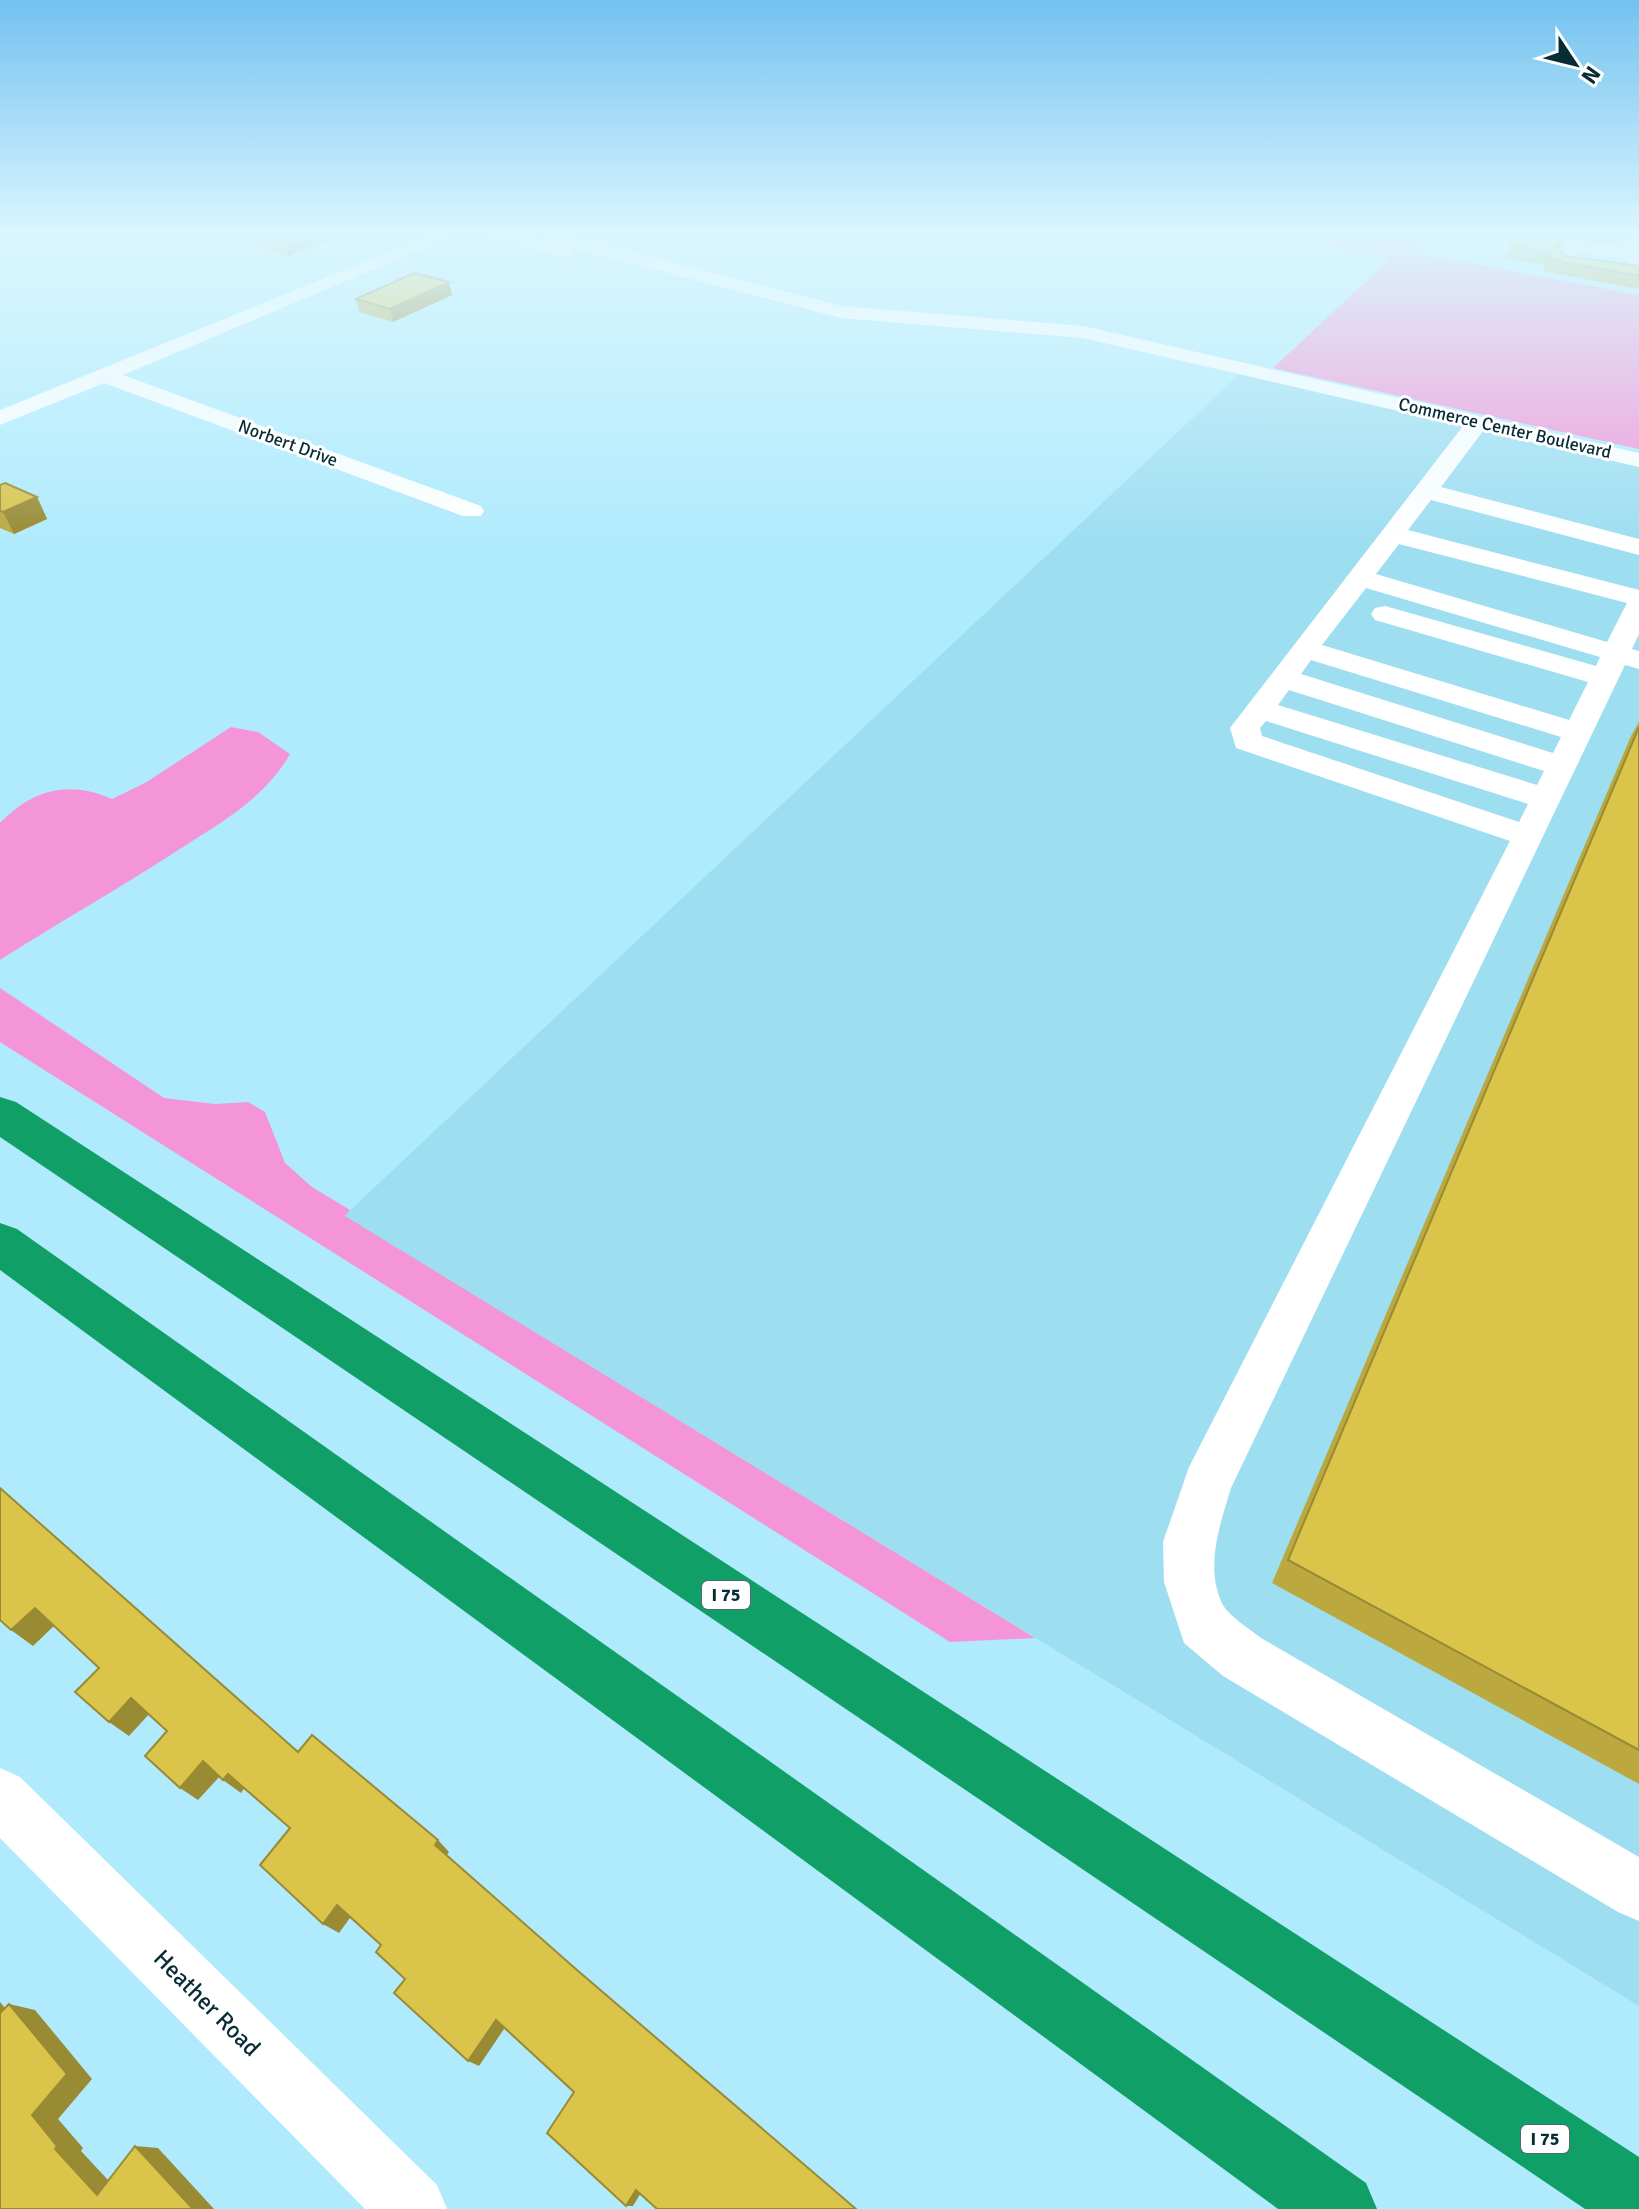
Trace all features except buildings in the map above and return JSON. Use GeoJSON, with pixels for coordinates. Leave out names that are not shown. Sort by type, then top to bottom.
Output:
{"type":"FeatureCollection","features":[{"type":"Feature","properties":{"kind":"highway","name":"I 75"},"geometry":{"type":"LineString","coordinates":[[0,1114],[1639,2201]]}},
{"type":"Feature","properties":{"kind":"highway"},"geometry":{"type":"LineString","coordinates":[[0,1243],[1340,2209]]}},
{"type":"Feature","properties":{"kind":"street"},"geometry":{"type":"LineString","coordinates":[[0,418],[199,337]]}},
{"type":"Feature","properties":{"kind":"street","name":"Commerce Center Boulevard"},"geometry":{"type":"LineString","coordinates":[[1105,337],[1639,460]]}},
{"type":"Feature","properties":{"kind":"street","name":"Norbert Drive"},"geometry":{"type":"LineString","coordinates":[[105,376],[472,511]]}},
{"type":"Feature","properties":{"kind":"street"},"geometry":{"type":"LineString","coordinates":[[1478,422],[1245,728],[1247,741],[1554,784]]}},
{"type":"Feature","properties":{"kind":"street"},"geometry":{"type":"LineString","coordinates":[[1409,512],[1639,547]]}},
{"type":"Feature","properties":{"kind":"street"},"geometry":{"type":"LineString","coordinates":[[1409,512],[1639,571]]}},
{"type":"Feature","properties":{"kind":"street"},"geometry":{"type":"LineString","coordinates":[[1409,512],[1624,634]]}},
{"type":"Feature","properties":{"kind":"street"},"geometry":{"type":"LineString","coordinates":[[1366,567],[1464,581]]}},
{"type":"Feature","properties":{"kind":"street"},"geometry":{"type":"LineString","coordinates":[[1366,567],[1583,641],[1624,634]]}},
{"type":"Feature","properties":{"kind":"street"},"geometry":{"type":"LineString","coordinates":[[1341,601],[1624,634]]}},
{"type":"Feature","properties":{"kind":"street"},"geometry":{"type":"LineString","coordinates":[[1624,634],[1554,784],[1207,1484],[1189,1542],[1190,1582],[1203,1624],[1242,1657],[1639,1891]]}},
{"type":"Feature","properties":{"kind":"street"},"geometry":{"type":"LineString","coordinates":[[1304,649],[1554,784]]}},
{"type":"Feature","properties":{"kind":"street"},"geometry":{"type":"LineString","coordinates":[[1282,678],[1554,784]]}},
{"type":"Feature","properties":{"kind":"street"},"geometry":{"type":"LineString","coordinates":[[1259,709],[1554,784]]}},
{"type":"Feature","properties":{"kind":"street","name":"Heather Road"},"geometry":{"type":"LineString","coordinates":[[0,1797],[413,2209]]}},
{"type":"Feature","properties":{"kind":"shaded area"},"geometry":{"type":"Polygon","coordinates":[[[1306,337],[1639,337],[1639,449],[1273,368],[1306,337]]]}},
{"type":"Feature","properties":{"kind":"shaded area"},"geometry":{"type":"Polygon","coordinates":[[[1246,368],[1639,460],[1639,2006],[344,1216],[1246,368]]]}},
{"type":"Feature","properties":{"kind":"shaded area"},"geometry":{"type":"Polygon","coordinates":[[[231,727],[258,732],[290,754],[266,786],[220,823],[0,960],[0,823],[25,802],[52,791],[81,790],[112,799],[145,783],[231,727]]]}},
{"type":"Feature","properties":{"kind":"shaded area"},"geometry":{"type":"Polygon","coordinates":[[[0,988],[164,1098],[215,1104],[248,1102],[265,1112],[285,1163],[312,1187],[350,1210],[345,1216],[1035,1638],[950,1642],[0,1042],[0,988]]]}}]}
